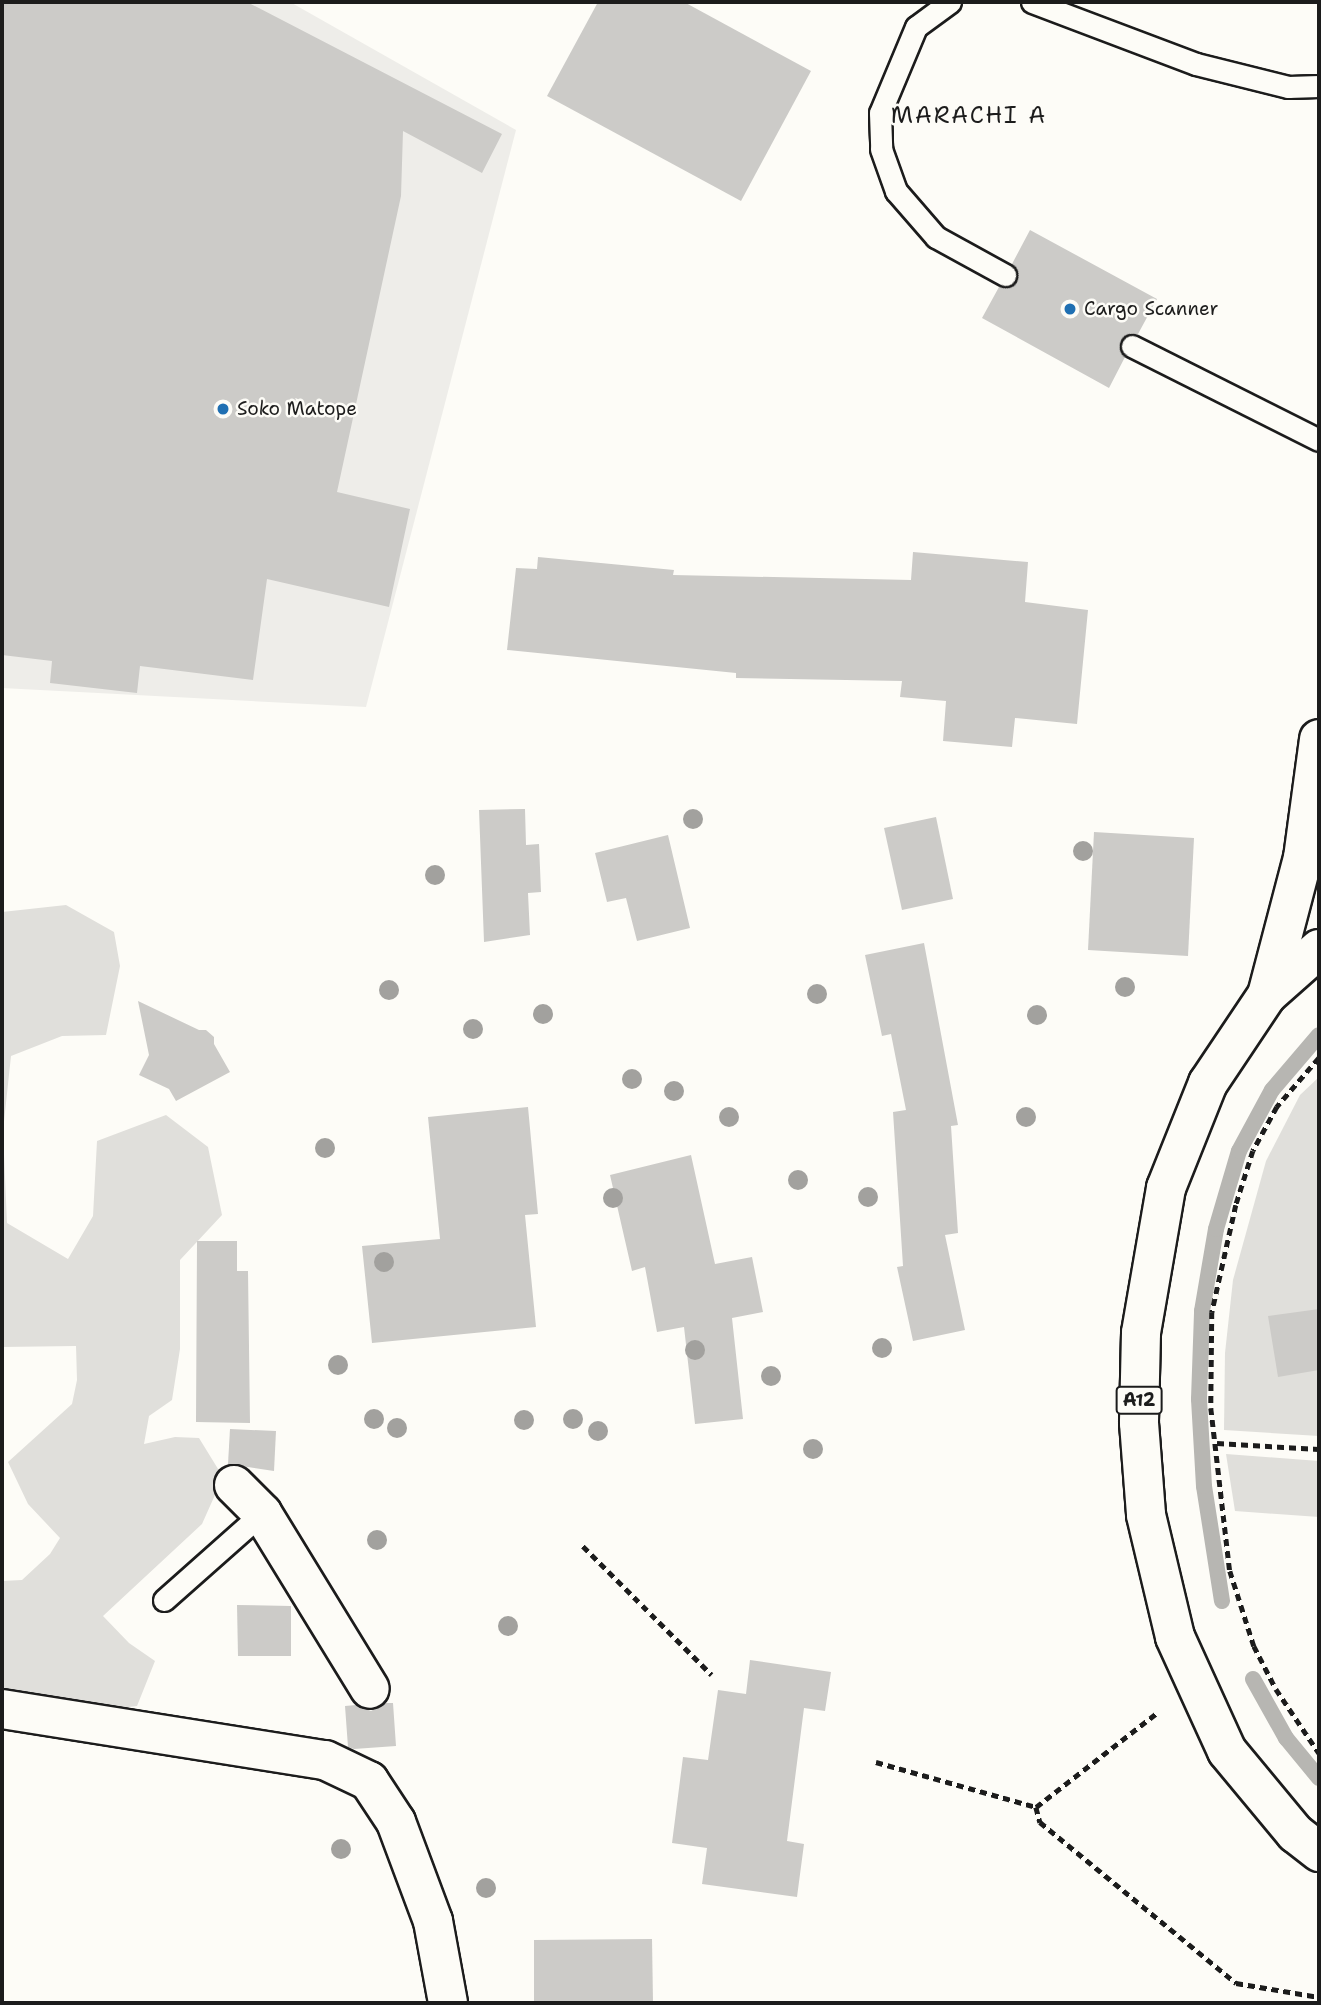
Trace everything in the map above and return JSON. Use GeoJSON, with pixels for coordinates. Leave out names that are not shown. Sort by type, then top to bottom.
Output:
{"type":"FeatureCollection","features":[{"type":"Feature","properties":{"kind":"main road"},"geometry":{"type":"LineString","coordinates":[[1267,995],[1303,858],[1319,739]]}},
{"type":"Feature","properties":{"kind":"main road","name":"A12"},"geometry":{"type":"LineString","coordinates":[[1319,949],[1267,995],[1208,1083],[1166,1188],[1141,1333],[1139,1423],[1146,1515],[1175,1637],[1227,1751],[1295,1833],[1319,1852]]}},
{"type":"Feature","properties":{"kind":"main road"},"geometry":{"type":"LineString","coordinates":[[234,1485],[262,1513],[370,1689]]}},
{"type":"Feature","properties":{"kind":"main road"},"geometry":{"type":"LineString","coordinates":[[2,1709],[325,1760],[369,1782],[396,1822],[433,1921],[448,2003]]}},
{"type":"Feature","properties":{"kind":"lane"},"geometry":{"type":"LineString","coordinates":[[950,2],[916,27],[880,113],[881,149],[896,191],[936,237],[1005,275]]}},
{"type":"Feature","properties":{"kind":"lane"},"geometry":{"type":"LineString","coordinates":[[1032,2],[1196,64],[1288,87],[1319,86]]}},
{"type":"Feature","properties":{"kind":"lane"},"geometry":{"type":"LineString","coordinates":[[1132,346],[1319,440]]}},
{"type":"Feature","properties":{"kind":"lane"},"geometry":{"type":"LineString","coordinates":[[164,1600],[262,1513]]}},
{"type":"Feature","properties":{"kind":"path"},"geometry":{"type":"LineString","coordinates":[[1319,1058],[1277,1107],[1253,1151],[1236,1205],[1212,1312],[1211,1408],[1217,1443],[1219,1496],[1230,1571],[1254,1646],[1276,1689],[1319,1753]]}},
{"type":"Feature","properties":{"kind":"path"},"geometry":{"type":"LineString","coordinates":[[1217,1443],[1319,1449]]}},
{"type":"Feature","properties":{"kind":"path"},"geometry":{"type":"LineString","coordinates":[[583,1546],[712,1675]]}},
{"type":"Feature","properties":{"kind":"path"},"geometry":{"type":"LineString","coordinates":[[1036,1807],[1195,1682]]}},
{"type":"Feature","properties":{"kind":"path"},"geometry":{"type":"LineString","coordinates":[[876,1762],[1036,1807]]}},
{"type":"Feature","properties":{"kind":"path"},"geometry":{"type":"LineString","coordinates":[[1036,1807],[1040,1822],[1236,1983],[1319,1997]]}},
{"type":"Feature","properties":{"kind":"shaded area","name":"Soko Matope"},"geometry":{"type":"Polygon","coordinates":[[[2,2],[290,2],[516,130],[366,707],[2,688],[2,2]]]}},
{"type":"Feature","properties":{"kind":"shaded area"},"geometry":{"type":"Polygon","coordinates":[[[66,905],[114,932],[120,966],[106,1035],[62,1036],[11,1056],[3,1131],[7,1223],[68,1259],[93,1216],[97,1141],[166,1115],[208,1147],[222,1215],[180,1260],[180,1349],[172,1400],[149,1416],[144,1444],[175,1437],[199,1438],[223,1477],[202,1524],[103,1616],[129,1643],[155,1661],[137,1706],[89,1712],[2,1697],[2,1581],[22,1580],[50,1554],[60,1538],[28,1504],[8,1462],[72,1404],[77,1380],[76,1346],[2,1347],[2,912],[66,905]]]}},
{"type":"Feature","properties":{"kind":"shaded area"},"geometry":{"type":"Polygon","coordinates":[[[1319,1077],[1319,1436],[1224,1430],[1225,1353],[1233,1280],[1266,1161],[1300,1095],[1319,1077]]]}},
{"type":"Feature","properties":{"kind":"shaded area"},"geometry":{"type":"Polygon","coordinates":[[[1226,1454],[1319,1461],[1319,1517],[1235,1511],[1226,1454]]]}},
{"type":"Feature","properties":{"kind":"building","name":"Soko Matope"},"geometry":{"type":"Polygon","coordinates":[[[2,2],[247,2],[502,134],[482,173],[403,131],[401,196],[337,492],[410,509],[389,607],[267,579],[253,680],[140,666],[137,693],[50,683],[52,661],[2,655],[2,2]]]}},
{"type":"Feature","properties":{"kind":"building"},"geometry":{"type":"Polygon","coordinates":[[[598,2],[684,2],[811,71],[741,201],[547,96],[598,2]]]}},
{"type":"Feature","properties":{"kind":"building","name":"Cargo Scanner"},"geometry":{"type":"Polygon","coordinates":[[[1030,230],[1157,299],[1138,334],[1131,333],[1121,340],[1119,347],[1125,357],[1109,388],[982,318],[999,287],[1011,287],[1017,281],[1017,269],[1012,264],[1030,230]]]}},
{"type":"Feature","properties":{"kind":"building"},"geometry":{"type":"Polygon","coordinates":[[[913,552],[1028,562],[1025,602],[1088,610],[1077,724],[1015,718],[1012,747],[943,741],[946,701],[900,697],[902,681],[736,678],[736,673],[507,650],[516,568],[537,569],[538,557],[674,570],[673,575],[911,580],[913,552]]]}},
{"type":"Feature","properties":{"kind":"building"},"geometry":{"type":"Polygon","coordinates":[[[525,809],[526,845],[539,844],[541,892],[528,893],[530,935],[484,942],[479,810],[525,809]]]}},
{"type":"Feature","properties":{"kind":"building"},"geometry":{"type":"Polygon","coordinates":[[[936,817],[953,899],[902,910],[884,828],[936,817]]]}},
{"type":"Feature","properties":{"kind":"building"},"geometry":{"type":"Polygon","coordinates":[[[1094,832],[1194,838],[1188,956],[1088,950],[1094,832]]]}},
{"type":"Feature","properties":{"kind":"building"},"geometry":{"type":"Polygon","coordinates":[[[668,835],[690,928],[637,941],[626,898],[607,902],[595,853],[668,835]]]}},
{"type":"Feature","properties":{"kind":"building"},"geometry":{"type":"Polygon","coordinates":[[[924,943],[958,1125],[951,1126],[958,1233],[945,1235],[965,1330],[913,1341],[897,1267],[903,1266],[893,1112],[906,1110],[891,1034],[882,1036],[865,955],[924,943]]]}},
{"type":"Feature","properties":{"kind":"building"},"geometry":{"type":"Polygon","coordinates":[[[138,1001],[199,1030],[206,1030],[214,1037],[214,1044],[230,1072],[176,1101],[169,1089],[139,1075],[149,1055],[138,1001]]]}},
{"type":"Feature","properties":{"kind":"building"},"geometry":{"type":"Polygon","coordinates":[[[528,1107],[538,1214],[525,1215],[536,1327],[372,1343],[362,1246],[440,1239],[428,1117],[528,1107]]]}},
{"type":"Feature","properties":{"kind":"building"},"geometry":{"type":"Polygon","coordinates":[[[691,1155],[715,1264],[752,1257],[763,1312],[732,1318],[743,1419],[695,1424],[684,1327],[657,1332],[645,1267],[632,1271],[610,1175],[691,1155]]]}},
{"type":"Feature","properties":{"kind":"building"},"geometry":{"type":"Polygon","coordinates":[[[197,1241],[237,1241],[237,1271],[248,1271],[250,1423],[196,1422],[197,1241]]]}},
{"type":"Feature","properties":{"kind":"building"},"geometry":{"type":"Polygon","coordinates":[[[1319,1309],[1319,1370],[1278,1377],[1268,1316],[1319,1309]]]}},
{"type":"Feature","properties":{"kind":"building"},"geometry":{"type":"Polygon","coordinates":[[[230,1429],[276,1431],[274,1471],[228,1464],[230,1429]]]}},
{"type":"Feature","properties":{"kind":"building"},"geometry":{"type":"Polygon","coordinates":[[[237,1605],[291,1606],[291,1656],[238,1656],[237,1605]]]}},
{"type":"Feature","properties":{"kind":"building"},"geometry":{"type":"Polygon","coordinates":[[[750,1660],[831,1672],[825,1711],[804,1708],[787,1841],[804,1844],[797,1897],[702,1884],[707,1848],[672,1843],[683,1757],[708,1760],[718,1690],[746,1694],[750,1660]]]}},
{"type":"Feature","properties":{"kind":"building"},"geometry":{"type":"Polygon","coordinates":[[[386,1703],[393,1703],[396,1746],[354,1749],[348,1747],[345,1706],[356,1705],[371,1711],[386,1703]]]}},
{"type":"Feature","properties":{"kind":"building"},"geometry":{"type":"Polygon","coordinates":[[[652,1939],[653,2003],[534,2003],[534,1940],[652,1939]]]}},
{"type":"Feature","properties":{"kind":"waterway"},"geometry":{"type":"LineString","coordinates":[[1222,1601],[1204,1486],[1199,1399],[1202,1311],[1216,1229],[1239,1151],[1272,1090],[1319,1035]]}},
{"type":"Feature","properties":{"kind":"waterway"},"geometry":{"type":"LineString","coordinates":[[1253,1679],[1286,1738],[1319,1778]]}},
{"type":"Feature","properties":{"kind":"place","name":"Cargo Scanner"},"geometry":{"type":"Point","coordinates":[1070,309]}},
{"type":"Feature","properties":{"kind":"place","name":"Soko Matope"},"geometry":{"type":"Point","coordinates":[223,409]}},
{"type":"Feature","properties":{"kind":"district","name":"MARACHI A"},"geometry":{"type":"Point","coordinates":[969,115]}}]}
